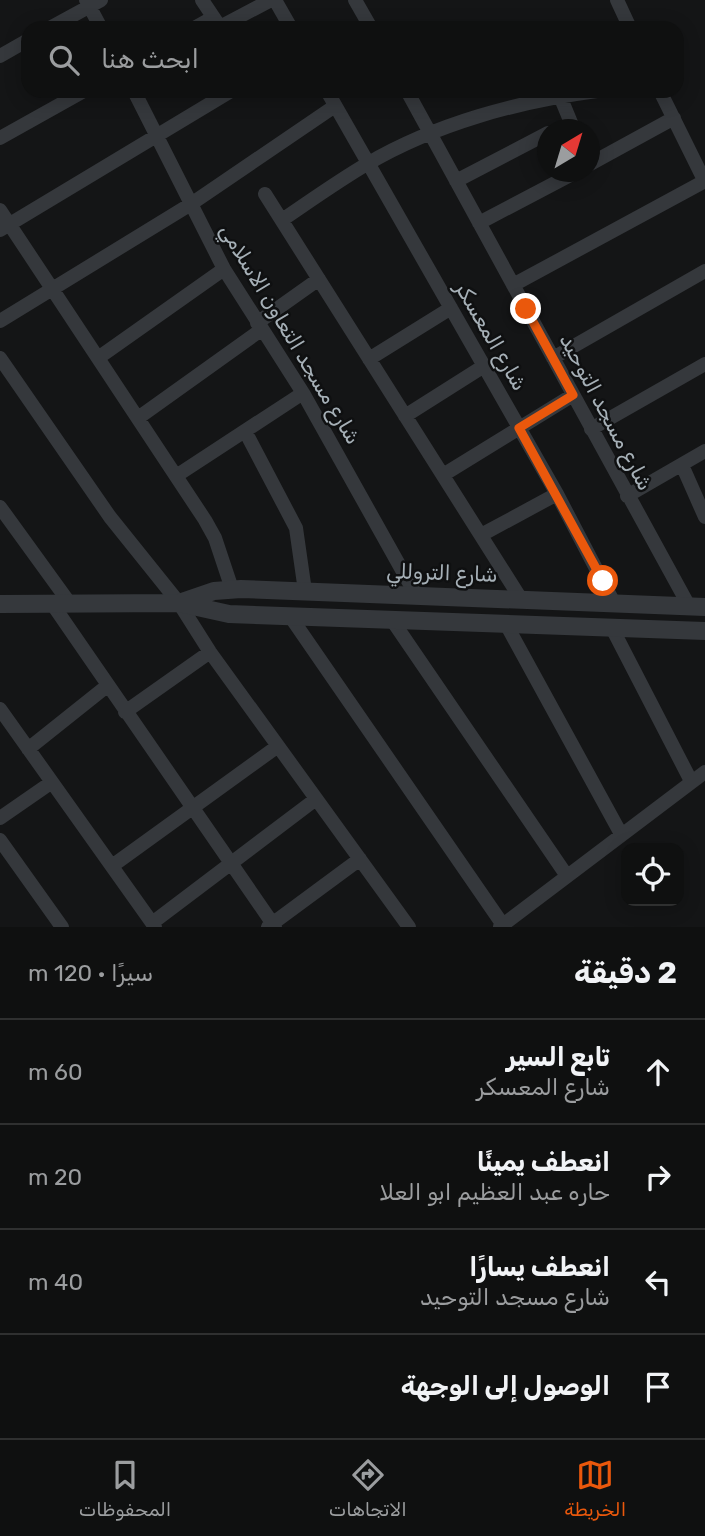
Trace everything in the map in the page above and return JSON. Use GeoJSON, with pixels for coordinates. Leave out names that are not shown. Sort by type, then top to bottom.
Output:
{"type":"FeatureCollection","features":[{"type":"Feature","properties":{"kind":"street"},"geometry":{"type":"LineString","coordinates":[[202,0],[214,21]]}},
{"type":"Feature","properties":{"kind":"street"},"geometry":{"type":"LineString","coordinates":[[233,21],[273,0],[286,21]]}},
{"type":"Feature","properties":{"kind":"street"},"geometry":{"type":"LineString","coordinates":[[355,0],[367,21]]}},
{"type":"Feature","properties":{"kind":"street"},"geometry":{"type":"LineString","coordinates":[[617,0],[627,21]]}},
{"type":"Feature","properties":{"kind":"street"},"geometry":{"type":"LineString","coordinates":[[61,21],[92,2],[99,21]]}},
{"type":"Feature","properties":{"kind":"street"},"geometry":{"type":"LineString","coordinates":[[207,21],[212,18]]}},
{"type":"Feature","properties":{"kind":"street"},"geometry":{"type":"LineString","coordinates":[[0,56],[21,44]]}},
{"type":"Feature","properties":{"kind":"street"},"geometry":{"type":"LineString","coordinates":[[0,138],[71,98]]}},
{"type":"Feature","properties":{"kind":"street","name":"شارع مسجد التعاون الاسلامي"},"geometry":{"type":"LineString","coordinates":[[137,98],[224,269],[303,393],[416,595]]}},
{"type":"Feature","properties":{"kind":"street"},"geometry":{"type":"LineString","coordinates":[[5,228],[219,98]]}},
{"type":"Feature","properties":{"kind":"street","name":"شارع المعسكر"},"geometry":{"type":"LineString","coordinates":[[331,98],[557,494],[614,603]]}},
{"type":"Feature","properties":{"kind":"street","name":"شارع مسجد التوحيد"},"geometry":{"type":"LineString","coordinates":[[411,98],[627,496],[697,606]]}},
{"type":"Feature","properties":{"kind":"street"},"geometry":{"type":"LineString","coordinates":[[282,220],[368,163],[431,134],[494,112],[552,98]]}},
{"type":"Feature","properties":{"kind":"street"},"geometry":{"type":"LineString","coordinates":[[561,98],[570,119]]}},
{"type":"Feature","properties":{"kind":"street"},"geometry":{"type":"LineString","coordinates":[[513,285],[705,181],[664,98]]}},
{"type":"Feature","properties":{"kind":"street"},"geometry":{"type":"LineString","coordinates":[[0,321],[191,204],[335,106]]}},
{"type":"Feature","properties":{"kind":"street"},"geometry":{"type":"LineString","coordinates":[[600,159],[674,118]]}},
{"type":"Feature","properties":{"kind":"street"},"geometry":{"type":"LineString","coordinates":[[456,181],[537,140]]}},
{"type":"Feature","properties":{"kind":"street"},"geometry":{"type":"LineString","coordinates":[[479,223],[557,182]]}},
{"type":"Feature","properties":{"kind":"street"},"geometry":{"type":"LineString","coordinates":[[265,194],[521,599]]}},
{"type":"Feature","properties":{"kind":"street"},"geometry":{"type":"LineString","coordinates":[[0,211],[5,228],[52,289],[215,538],[232,589]]}},
{"type":"Feature","properties":{"kind":"street"},"geometry":{"type":"LineString","coordinates":[[98,358],[224,269]]}},
{"type":"Feature","properties":{"kind":"street"},"geometry":{"type":"LineString","coordinates":[[553,358],[705,271]]}},
{"type":"Feature","properties":{"kind":"street"},"geometry":{"type":"LineString","coordinates":[[138,418],[318,279]]}},
{"type":"Feature","properties":{"kind":"street"},"geometry":{"type":"LineString","coordinates":[[369,359],[451,308]]}},
{"type":"Feature","properties":{"kind":"street"},"geometry":{"type":"LineString","coordinates":[[0,358],[110,517],[179,603],[210,652],[409,927]]}},
{"type":"Feature","properties":{"kind":"street"},"geometry":{"type":"LineString","coordinates":[[591,429],[705,364]]}},
{"type":"Feature","properties":{"kind":"street"},"geometry":{"type":"LineString","coordinates":[[405,416],[484,366]]}},
{"type":"Feature","properties":{"kind":"street"},"geometry":{"type":"LineString","coordinates":[[176,476],[303,393]]}},
{"type":"Feature","properties":{"kind":"street"},"geometry":{"type":"LineString","coordinates":[[443,475],[573,395]]}},
{"type":"Feature","properties":{"kind":"street"},"geometry":{"type":"LineString","coordinates":[[245,431],[296,528],[305,591]]}},
{"type":"Feature","properties":{"kind":"street"},"geometry":{"type":"LineString","coordinates":[[627,496],[705,452]]}},
{"type":"Feature","properties":{"kind":"street"},"geometry":{"type":"LineString","coordinates":[[682,465],[705,517]]}},
{"type":"Feature","properties":{"kind":"street"},"geometry":{"type":"LineString","coordinates":[[481,535],[557,494]]}},
{"type":"Feature","properties":{"kind":"street"},"geometry":{"type":"LineString","coordinates":[[0,507],[62,605],[107,686],[272,926],[360,859]]}},
{"type":"Feature","properties":{"kind":"street","name":"شارع التروللي"},"geometry":{"type":"LineString","coordinates":[[179,603],[232,589],[697,606]]}},
{"type":"Feature","properties":{"kind":"street","name":"شارع التروللي"},"geometry":{"type":"LineString","coordinates":[[0,604],[179,603],[229,614],[705,631]]}},
{"type":"Feature","properties":{"kind":"street"},"geometry":{"type":"LineString","coordinates":[[290,616],[502,926],[705,772]]}},
{"type":"Feature","properties":{"kind":"street"},"geometry":{"type":"LineString","coordinates":[[392,620],[567,876]]}},
{"type":"Feature","properties":{"kind":"street"},"geometry":{"type":"LineString","coordinates":[[506,624],[621,834]]}},
{"type":"Feature","properties":{"kind":"street"},"geometry":{"type":"LineString","coordinates":[[612,628],[691,781]]}},
{"type":"Feature","properties":{"kind":"street"},"geometry":{"type":"LineString","coordinates":[[125,712],[210,652]]}},
{"type":"Feature","properties":{"kind":"street"},"geometry":{"type":"LineString","coordinates":[[28,749],[107,686]]}},
{"type":"Feature","properties":{"kind":"street"},"geometry":{"type":"LineString","coordinates":[[0,709],[153,925],[316,799]]}},
{"type":"Feature","properties":{"kind":"street"},"geometry":{"type":"LineString","coordinates":[[112,866],[278,746]]}},
{"type":"Feature","properties":{"kind":"street"},"geometry":{"type":"LineString","coordinates":[[0,818],[52,782]]}},
{"type":"Feature","properties":{"kind":"street"},"geometry":{"type":"LineString","coordinates":[[0,839],[62,927]]}},
{"type":"Feature","properties":{"kind":"route"},"geometry":{"type":"LineString","coordinates":[[526,309],[573,395],[519,428],[603,581]]}}]}
